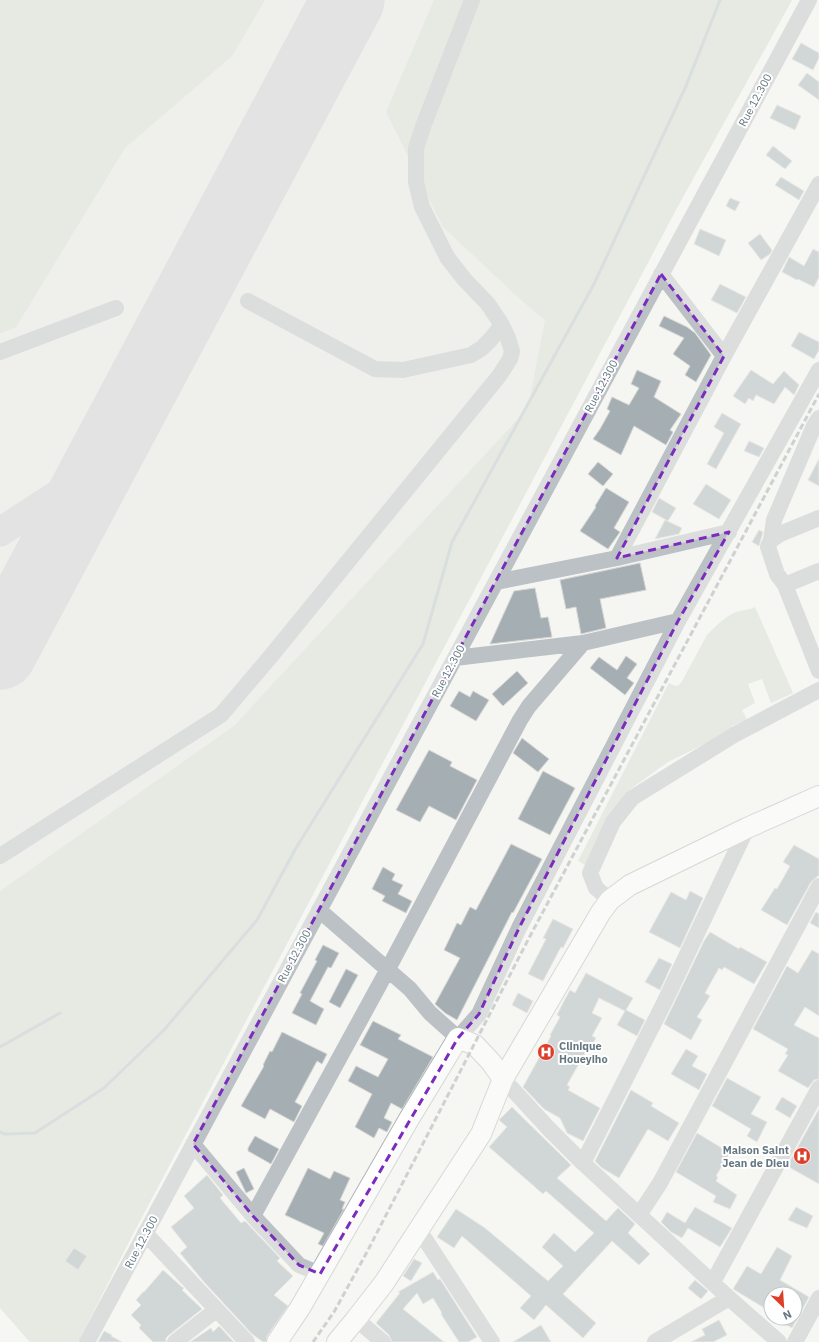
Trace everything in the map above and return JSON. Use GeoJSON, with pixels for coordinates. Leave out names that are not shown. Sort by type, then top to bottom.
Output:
{"type":"FeatureCollection","features":[{"type":"Feature","properties":{"kind":"main road"},"geometry":{"type":"LineString","coordinates":[[337,1342],[384,1282],[481,1134],[503,1079],[601,912],[610,900],[630,885],[747,828],[819,796]]}},
{"type":"Feature","properties":{"kind":"main road"},"geometry":{"type":"LineString","coordinates":[[277,1342],[300,1308],[409,1119],[458,1038],[475,1045],[491,1062],[503,1079]]}},
{"type":"Feature","properties":{"kind":"street"},"geometry":{"type":"LineString","coordinates":[[0,856],[221,715],[271,656],[499,376],[510,359],[512,351],[502,325],[488,304],[446,257],[422,206],[416,182],[416,148],[472,0]]}},
{"type":"Feature","properties":{"kind":"street"},"geometry":{"type":"LineString","coordinates":[[809,0],[819,12]]}},
{"type":"Feature","properties":{"kind":"street","name":"Rue 12.300"},"geometry":{"type":"LineString","coordinates":[[87,1342],[809,0]]}},
{"type":"Feature","properties":{"kind":"street"},"geometry":{"type":"LineString","coordinates":[[617,558],[724,356],[819,184]]}},
{"type":"Feature","properties":{"kind":"street"},"geometry":{"type":"LineString","coordinates":[[661,274],[724,356]]}},
{"type":"Feature","properties":{"kind":"street"},"geometry":{"type":"LineString","coordinates":[[248,301],[375,370],[403,370],[471,355],[482,348],[502,325]]}},
{"type":"Feature","properties":{"kind":"street"},"geometry":{"type":"LineString","coordinates":[[0,352],[116,308]]}},
{"type":"Feature","properties":{"kind":"street"},"geometry":{"type":"LineString","coordinates":[[319,910],[410,989],[430,1013],[458,1038],[479,1014],[519,928],[678,622],[819,370]]}},
{"type":"Feature","properties":{"kind":"street"},"geometry":{"type":"LineString","coordinates":[[819,418],[814,426],[774,520],[771,540],[768,547],[777,574],[785,585],[819,671]]}},
{"type":"Feature","properties":{"kind":"street"},"geometry":{"type":"LineString","coordinates":[[771,540],[780,534],[819,518]]}},
{"type":"Feature","properties":{"kind":"street"},"geometry":{"type":"LineString","coordinates":[[496,582],[617,558],[729,532]]}},
{"type":"Feature","properties":{"kind":"street"},"geometry":{"type":"LineString","coordinates":[[785,585],[819,571]]}},
{"type":"Feature","properties":{"kind":"street"},"geometry":{"type":"LineString","coordinates":[[455,658],[583,643],[678,622]]}},
{"type":"Feature","properties":{"kind":"street"},"geometry":{"type":"LineString","coordinates":[[253,1216],[388,969],[520,720],[529,706],[583,643]]}},
{"type":"Feature","properties":{"kind":"street"},"geometry":{"type":"LineString","coordinates":[[610,900],[596,888],[590,873],[613,822],[632,798],[734,735],[819,690]]}},
{"type":"Feature","properties":{"kind":"street"},"geometry":{"type":"LineString","coordinates":[[583,1163],[664,1003],[747,828]]}},
{"type":"Feature","properties":{"kind":"street"},"geometry":{"type":"LineString","coordinates":[[639,1215],[660,1183],[819,886]]}},
{"type":"Feature","properties":{"kind":"street"},"geometry":{"type":"LineString","coordinates":[[503,1079],[548,1129],[583,1163],[729,1298],[779,1342]]}},
{"type":"Feature","properties":{"kind":"street"},"geometry":{"type":"LineString","coordinates":[[713,1282],[819,1088]]}},
{"type":"Feature","properties":{"kind":"street"},"geometry":{"type":"LineString","coordinates":[[193,1144],[253,1216],[299,1265],[320,1274]]}},
{"type":"Feature","properties":{"kind":"street"},"geometry":{"type":"LineString","coordinates":[[419,1230],[492,1342]]}},
{"type":"Feature","properties":{"kind":"street"},"geometry":{"type":"LineString","coordinates":[[145,1233],[216,1310],[248,1342]]}},
{"type":"Feature","properties":{"kind":"street"},"geometry":{"type":"LineString","coordinates":[[655,1342],[729,1298]]}},
{"type":"Feature","properties":{"kind":"street"},"geometry":{"type":"LineString","coordinates":[[795,1342],[819,1298]]}},
{"type":"Feature","properties":{"kind":"street"},"geometry":{"type":"LineString","coordinates":[[175,1342],[216,1310]]}},
{"type":"Feature","properties":{"kind":"street"},"geometry":{"type":"LineString","coordinates":[[356,1319],[383,1342]]}},
{"type":"Feature","properties":{"kind":"highlighted area"},"geometry":{"type":"Polygon","coordinates":[[[661,274],[724,356],[617,558],[729,532],[678,621],[519,928],[479,1014],[458,1038],[320,1274],[299,1265],[253,1216],[193,1144],[661,274]]]}},
{"type":"Feature","properties":{"kind":"shaded area"},"geometry":{"type":"Polygon","coordinates":[[[0,0],[792,0],[678,206],[134,1232],[78,1342],[30,1342],[0,1308],[0,0]]]}},
{"type":"Feature","properties":{"kind":"shaded area"},"geometry":{"type":"Polygon","coordinates":[[[0,0],[265,0],[232,56],[125,148],[16,327],[0,334],[0,0]]]}},
{"type":"Feature","properties":{"kind":"shaded area"},"geometry":{"type":"Polygon","coordinates":[[[434,0],[792,0],[678,206],[134,1232],[78,1342],[30,1342],[0,1308],[0,891],[234,726],[528,408],[545,320],[521,300],[443,227],[386,112],[434,0]]]}},
{"type":"Feature","properties":{"kind":"shaded area"},"geometry":{"type":"Polygon","coordinates":[[[755,607],[793,693],[771,703],[762,679],[748,684],[755,703],[742,710],[747,720],[732,726],[733,730],[668,762],[629,790],[602,837],[589,867],[578,861],[669,683],[677,686],[681,683],[707,635],[718,625],[734,613],[755,607]]]}},
{"type":"Feature","properties":{"kind":"building"},"geometry":{"type":"Polygon","coordinates":[[[801,43],[819,53],[819,58],[813,70],[792,59],[801,43]]]}},
{"type":"Feature","properties":{"kind":"building"},"geometry":{"type":"Polygon","coordinates":[[[807,73],[819,82],[819,100],[798,85],[807,73]]]}},
{"type":"Feature","properties":{"kind":"building"},"geometry":{"type":"Polygon","coordinates":[[[777,105],[801,116],[795,130],[770,118],[777,105]]]}},
{"type":"Feature","properties":{"kind":"building"},"geometry":{"type":"Polygon","coordinates":[[[773,146],[792,161],[785,169],[766,155],[773,146]]]}},
{"type":"Feature","properties":{"kind":"building"},"geometry":{"type":"Polygon","coordinates":[[[781,177],[804,191],[799,200],[775,185],[781,177]]]}},
{"type":"Feature","properties":{"kind":"building"},"geometry":{"type":"Polygon","coordinates":[[[730,198],[740,202],[735,211],[726,206],[730,198]]]}},
{"type":"Feature","properties":{"kind":"building"},"geometry":{"type":"Polygon","coordinates":[[[700,229],[726,240],[719,256],[694,244],[700,229]]]}},
{"type":"Feature","properties":{"kind":"building"},"geometry":{"type":"Polygon","coordinates":[[[760,234],[772,250],[770,254],[761,260],[748,243],[760,234]]]}},
{"type":"Feature","properties":{"kind":"building"},"geometry":{"type":"Polygon","coordinates":[[[813,249],[819,252],[819,277],[814,287],[782,272],[789,257],[804,266],[813,249]]]}},
{"type":"Feature","properties":{"kind":"building"},"geometry":{"type":"Polygon","coordinates":[[[720,284],[746,297],[737,313],[711,300],[720,284]]]}},
{"type":"Feature","properties":{"kind":"building"},"geometry":{"type":"Polygon","coordinates":[[[664,316],[687,327],[695,333],[711,355],[696,382],[685,375],[690,366],[673,354],[684,338],[659,326],[664,316]]]}},
{"type":"Feature","properties":{"kind":"building"},"geometry":{"type":"Polygon","coordinates":[[[799,332],[819,342],[819,350],[814,359],[791,346],[799,332]]]}},
{"type":"Feature","properties":{"kind":"building"},"geometry":{"type":"Polygon","coordinates":[[[637,370],[661,381],[654,397],[681,414],[670,430],[673,432],[666,445],[634,426],[621,455],[593,439],[610,411],[607,409],[612,397],[629,405],[639,388],[631,384],[637,370]]]}},
{"type":"Feature","properties":{"kind":"building"},"geometry":{"type":"Polygon","coordinates":[[[751,370],[773,384],[784,371],[799,385],[794,395],[785,387],[774,404],[756,395],[753,401],[749,398],[745,404],[733,396],[751,370]]]}},
{"type":"Feature","properties":{"kind":"building"},"geometry":{"type":"Polygon","coordinates":[[[722,413],[741,424],[716,469],[707,464],[724,433],[714,427],[722,413]]]}},
{"type":"Feature","properties":{"kind":"building"},"geometry":{"type":"Polygon","coordinates":[[[749,441],[764,448],[759,457],[744,451],[749,441]]]}},
{"type":"Feature","properties":{"kind":"building"},"geometry":{"type":"Polygon","coordinates":[[[819,459],[819,486],[808,480],[819,459]]]}},
{"type":"Feature","properties":{"kind":"building"},"geometry":{"type":"Polygon","coordinates":[[[598,462],[613,474],[603,486],[588,474],[598,462]]]}},
{"type":"Feature","properties":{"kind":"building"},"geometry":{"type":"Polygon","coordinates":[[[706,484],[731,500],[719,519],[693,504],[706,484]]]}},
{"type":"Feature","properties":{"kind":"building"},"geometry":{"type":"Polygon","coordinates":[[[606,488],[629,502],[614,528],[620,532],[608,549],[580,531],[596,507],[595,506],[606,488]]]}},
{"type":"Feature","properties":{"kind":"building"},"geometry":{"type":"Polygon","coordinates":[[[659,498],[676,508],[668,521],[652,512],[659,498]]]}},
{"type":"Feature","properties":{"kind":"building"},"geometry":{"type":"Polygon","coordinates":[[[665,520],[682,528],[679,534],[655,539],[665,520]]]}},
{"type":"Feature","properties":{"kind":"building"},"geometry":{"type":"Polygon","coordinates":[[[759,530],[763,532],[759,546],[752,542],[759,530]]]}},
{"type":"Feature","properties":{"kind":"building"},"geometry":{"type":"Polygon","coordinates":[[[640,563],[646,590],[600,599],[606,628],[581,634],[576,607],[566,609],[560,580],[640,563]]]}},
{"type":"Feature","properties":{"kind":"building"},"geometry":{"type":"Polygon","coordinates":[[[535,588],[541,618],[548,617],[552,637],[490,644],[514,591],[535,588]]]}},
{"type":"Feature","properties":{"kind":"building"},"geometry":{"type":"Polygon","coordinates":[[[626,656],[637,664],[627,678],[634,683],[625,695],[590,668],[599,657],[617,670],[626,656]]]}},
{"type":"Feature","properties":{"kind":"building"},"geometry":{"type":"Polygon","coordinates":[[[517,671],[528,683],[503,706],[492,694],[517,671]]]}},
{"type":"Feature","properties":{"kind":"building"},"geometry":{"type":"Polygon","coordinates":[[[459,691],[470,697],[473,691],[489,700],[476,721],[450,706],[459,691]]]}},
{"type":"Feature","properties":{"kind":"building"},"geometry":{"type":"Polygon","coordinates":[[[522,738],[549,759],[538,772],[513,753],[522,738]]]}},
{"type":"Feature","properties":{"kind":"building"},"geometry":{"type":"Polygon","coordinates":[[[429,750],[452,762],[450,766],[477,780],[456,820],[429,806],[420,822],[396,810],[429,750]]]}},
{"type":"Feature","properties":{"kind":"building"},"geometry":{"type":"Polygon","coordinates":[[[543,771],[575,788],[550,835],[518,819],[543,771]]]}},
{"type":"Feature","properties":{"kind":"building"},"geometry":{"type":"Polygon","coordinates":[[[511,844],[542,859],[513,913],[512,912],[457,1020],[445,1013],[435,1004],[460,958],[444,950],[457,923],[461,925],[470,907],[476,910],[511,844]]]}},
{"type":"Feature","properties":{"kind":"building"},"geometry":{"type":"Polygon","coordinates":[[[794,845],[819,859],[819,875],[811,882],[787,925],[761,910],[775,888],[777,889],[790,866],[783,862],[794,845]]]}},
{"type":"Feature","properties":{"kind":"building"},"geometry":{"type":"Polygon","coordinates":[[[383,867],[395,874],[392,880],[403,885],[398,894],[412,901],[406,913],[382,901],[385,896],[372,889],[383,867]]]}},
{"type":"Feature","properties":{"kind":"building"},"geometry":{"type":"Polygon","coordinates":[[[690,891],[703,898],[680,948],[649,932],[671,892],[686,900],[690,891]]]}},
{"type":"Feature","properties":{"kind":"building"},"geometry":{"type":"Polygon","coordinates":[[[816,912],[819,914],[819,928],[810,923],[816,912]]]}},
{"type":"Feature","properties":{"kind":"building"},"geometry":{"type":"Polygon","coordinates":[[[553,919],[573,929],[563,948],[561,947],[543,981],[528,974],[546,939],[543,938],[553,919]]]}},
{"type":"Feature","properties":{"kind":"building"},"geometry":{"type":"Polygon","coordinates":[[[710,932],[739,949],[740,947],[767,962],[754,984],[724,967],[722,970],[719,968],[705,993],[710,996],[697,1017],[702,1020],[691,1040],[664,1024],[704,941],[710,932]]]}},
{"type":"Feature","properties":{"kind":"building"},"geometry":{"type":"Polygon","coordinates":[[[323,945],[339,953],[331,968],[328,967],[310,1001],[324,1009],[316,1025],[292,1013],[302,994],[300,993],[317,961],[315,960],[323,945]]]}},
{"type":"Feature","properties":{"kind":"building"},"geometry":{"type":"Polygon","coordinates":[[[812,950],[819,954],[819,1016],[805,1007],[794,1025],[819,1038],[819,1079],[814,1080],[808,1088],[778,1071],[788,1055],[785,1054],[788,1049],[753,1029],[787,966],[798,973],[812,950]]]}},
{"type":"Feature","properties":{"kind":"building"},"geometry":{"type":"Polygon","coordinates":[[[659,958],[672,964],[660,990],[645,982],[659,958]]]}},
{"type":"Feature","properties":{"kind":"building"},"geometry":{"type":"Polygon","coordinates":[[[346,969],[358,975],[340,1008],[329,1002],[346,969]]]}},
{"type":"Feature","properties":{"kind":"building"},"geometry":{"type":"Polygon","coordinates":[[[586,973],[633,998],[626,1010],[645,1020],[637,1036],[617,1025],[625,1011],[599,998],[592,1013],[602,1018],[592,1036],[596,1038],[587,1054],[585,1053],[567,1085],[570,1087],[568,1090],[600,1108],[583,1141],[567,1133],[560,1118],[544,1109],[523,1087],[551,1036],[550,1035],[560,1017],[557,1015],[565,999],[570,990],[575,993],[586,973]]]}},
{"type":"Feature","properties":{"kind":"building"},"geometry":{"type":"Polygon","coordinates":[[[518,993],[533,1001],[527,1013],[512,1005],[518,993]]]}},
{"type":"Feature","properties":{"kind":"building"},"geometry":{"type":"Polygon","coordinates":[[[373,1021],[401,1035],[398,1039],[433,1057],[402,1109],[391,1103],[384,1118],[392,1122],[387,1132],[379,1128],[374,1138],[355,1127],[372,1094],[348,1081],[356,1066],[378,1077],[388,1059],[360,1045],[373,1021]]]}},
{"type":"Feature","properties":{"kind":"building"},"geometry":{"type":"Polygon","coordinates":[[[282,1032],[327,1054],[322,1064],[317,1061],[295,1102],[302,1106],[294,1122],[270,1109],[265,1119],[241,1106],[264,1066],[263,1065],[270,1051],[272,1052],[282,1032]]]}},
{"type":"Feature","properties":{"kind":"building"},"geometry":{"type":"Polygon","coordinates":[[[686,1049],[698,1056],[692,1066],[707,1074],[699,1090],[671,1074],[686,1049]]]}},
{"type":"Feature","properties":{"kind":"building"},"geometry":{"type":"Polygon","coordinates":[[[727,1078],[761,1097],[751,1114],[767,1122],[757,1142],[747,1136],[751,1129],[712,1106],[727,1078]]]}},
{"type":"Feature","properties":{"kind":"building"},"geometry":{"type":"Polygon","coordinates":[[[631,1090],[653,1103],[651,1106],[679,1123],[668,1141],[648,1129],[619,1178],[602,1168],[595,1161],[631,1090]]]}},
{"type":"Feature","properties":{"kind":"building"},"geometry":{"type":"Polygon","coordinates":[[[782,1097],[797,1106],[790,1118],[775,1109],[782,1097]]]}},
{"type":"Feature","properties":{"kind":"building"},"geometry":{"type":"Polygon","coordinates":[[[512,1107],[571,1165],[557,1178],[606,1221],[618,1208],[635,1224],[628,1233],[650,1254],[639,1265],[612,1241],[563,1294],[596,1323],[583,1338],[546,1305],[534,1320],[520,1308],[531,1296],[462,1236],[454,1248],[437,1237],[456,1209],[485,1228],[548,1281],[563,1266],[542,1247],[554,1233],[575,1252],[594,1233],[546,1191],[543,1194],[489,1147],[507,1127],[499,1120],[512,1107]]]}},
{"type":"Feature","properties":{"kind":"building"},"geometry":{"type":"Polygon","coordinates":[[[819,1109],[819,1184],[787,1166],[819,1109]]]}},
{"type":"Feature","properties":{"kind":"building"},"geometry":{"type":"Polygon","coordinates":[[[697,1133],[730,1153],[716,1176],[718,1177],[716,1181],[737,1195],[730,1209],[713,1202],[716,1196],[676,1172],[697,1133]]]}},
{"type":"Feature","properties":{"kind":"building"},"geometry":{"type":"Polygon","coordinates":[[[255,1136],[279,1149],[271,1164],[248,1151],[248,1148],[255,1136]]]}},
{"type":"Feature","properties":{"kind":"building"},"geometry":{"type":"Polygon","coordinates":[[[244,1168],[254,1189],[246,1193],[236,1172],[244,1168]]]}},
{"type":"Feature","properties":{"kind":"building"},"geometry":{"type":"Polygon","coordinates":[[[308,1168],[330,1179],[334,1171],[350,1178],[340,1200],[345,1202],[342,1209],[344,1209],[323,1246],[318,1244],[324,1233],[285,1215],[308,1168]]]}},
{"type":"Feature","properties":{"kind":"building"},"geometry":{"type":"Polygon","coordinates":[[[207,1175],[223,1195],[220,1198],[241,1223],[245,1221],[280,1258],[277,1261],[293,1276],[274,1295],[288,1306],[267,1336],[266,1342],[263,1342],[252,1334],[204,1282],[180,1253],[187,1247],[171,1227],[194,1208],[184,1196],[207,1175]]]}},
{"type":"Feature","properties":{"kind":"building"},"geometry":{"type":"Polygon","coordinates":[[[695,1207],[732,1228],[720,1247],[688,1228],[682,1238],[671,1232],[661,1222],[667,1212],[685,1223],[695,1207]]]}},
{"type":"Feature","properties":{"kind":"building"},"geometry":{"type":"Polygon","coordinates":[[[796,1207],[813,1216],[807,1228],[788,1220],[796,1207]]]}},
{"type":"Feature","properties":{"kind":"building"},"geometry":{"type":"Polygon","coordinates":[[[777,1247],[792,1256],[780,1280],[790,1286],[763,1286],[763,1307],[733,1289],[747,1266],[761,1274],[777,1247]]]}},
{"type":"Feature","properties":{"kind":"building"},"geometry":{"type":"Polygon","coordinates":[[[74,1248],[87,1256],[78,1270],[65,1261],[74,1248]]]}},
{"type":"Feature","properties":{"kind":"building"},"geometry":{"type":"Polygon","coordinates":[[[414,1259],[422,1263],[411,1281],[403,1276],[414,1259]]]}},
{"type":"Feature","properties":{"kind":"building"},"geometry":{"type":"Polygon","coordinates":[[[163,1270],[184,1288],[182,1290],[202,1309],[169,1335],[166,1338],[166,1342],[153,1342],[139,1328],[141,1325],[131,1315],[141,1305],[136,1300],[163,1270]]]}},
{"type":"Feature","properties":{"kind":"building"},"geometry":{"type":"Polygon","coordinates":[[[433,1272],[438,1280],[440,1279],[477,1337],[468,1342],[459,1342],[441,1314],[442,1313],[433,1298],[423,1304],[417,1293],[403,1309],[444,1342],[392,1342],[389,1335],[376,1323],[400,1293],[398,1292],[433,1272]]]}},
{"type":"Feature","properties":{"kind":"building"},"geometry":{"type":"Polygon","coordinates":[[[695,1280],[708,1291],[701,1299],[688,1288],[695,1280]]]}},
{"type":"Feature","properties":{"kind":"building"},"geometry":{"type":"Polygon","coordinates":[[[803,1293],[809,1297],[803,1308],[803,1293]]]}},
{"type":"Feature","properties":{"kind":"building"},"geometry":{"type":"Polygon","coordinates":[[[719,1320],[727,1335],[713,1342],[691,1342],[705,1335],[702,1329],[719,1320]]]}},
{"type":"Feature","properties":{"kind":"building"},"geometry":{"type":"Polygon","coordinates":[[[541,1325],[551,1342],[513,1342],[541,1325]]]}},
{"type":"Feature","properties":{"kind":"building"},"geometry":{"type":"Polygon","coordinates":[[[219,1326],[234,1342],[190,1342],[211,1328],[213,1332],[219,1326]]]}},
{"type":"Feature","properties":{"kind":"building"},"geometry":{"type":"Polygon","coordinates":[[[104,1331],[112,1335],[111,1336],[122,1342],[98,1342],[104,1331]]]}},
{"type":"Feature","properties":{"kind":"waterway"},"geometry":{"type":"LineString","coordinates":[[0,1132],[5,1134],[35,1133],[104,1088],[164,1030],[257,920],[296,848],[423,644],[452,542],[594,284],[686,86],[720,0]]}},
{"type":"Feature","properties":{"kind":"waterway"},"geometry":{"type":"LineString","coordinates":[[0,1047],[60,1013]]}},
{"type":"Feature","properties":{"kind":"taxiway"},"geometry":{"type":"LineString","coordinates":[[0,532],[80,480],[92,471],[104,458]]}},
{"type":"Feature","properties":{"kind":"taxiway"},"geometry":{"type":"LineString","coordinates":[[0,675],[18,659],[29,641],[34,620],[32,600],[35,588]]}},
{"type":"Feature","properties":{"kind":"runway"},"geometry":{"type":"LineString","coordinates":[[0,653],[348,0]]}},
{"type":"Feature","properties":{"kind":"railway"},"geometry":{"type":"LineString","coordinates":[[313,1342],[334,1312],[367,1252],[529,938],[819,394]]}},
{"type":"Feature","properties":{"kind":"place","name":"Clinique Houeyiho"},"geometry":{"type":"Point","coordinates":[546,1052]}},
{"type":"Feature","properties":{"kind":"place","name":"Maison Saint Jean de Dieu"},"geometry":{"type":"Point","coordinates":[802,1156]}}]}
